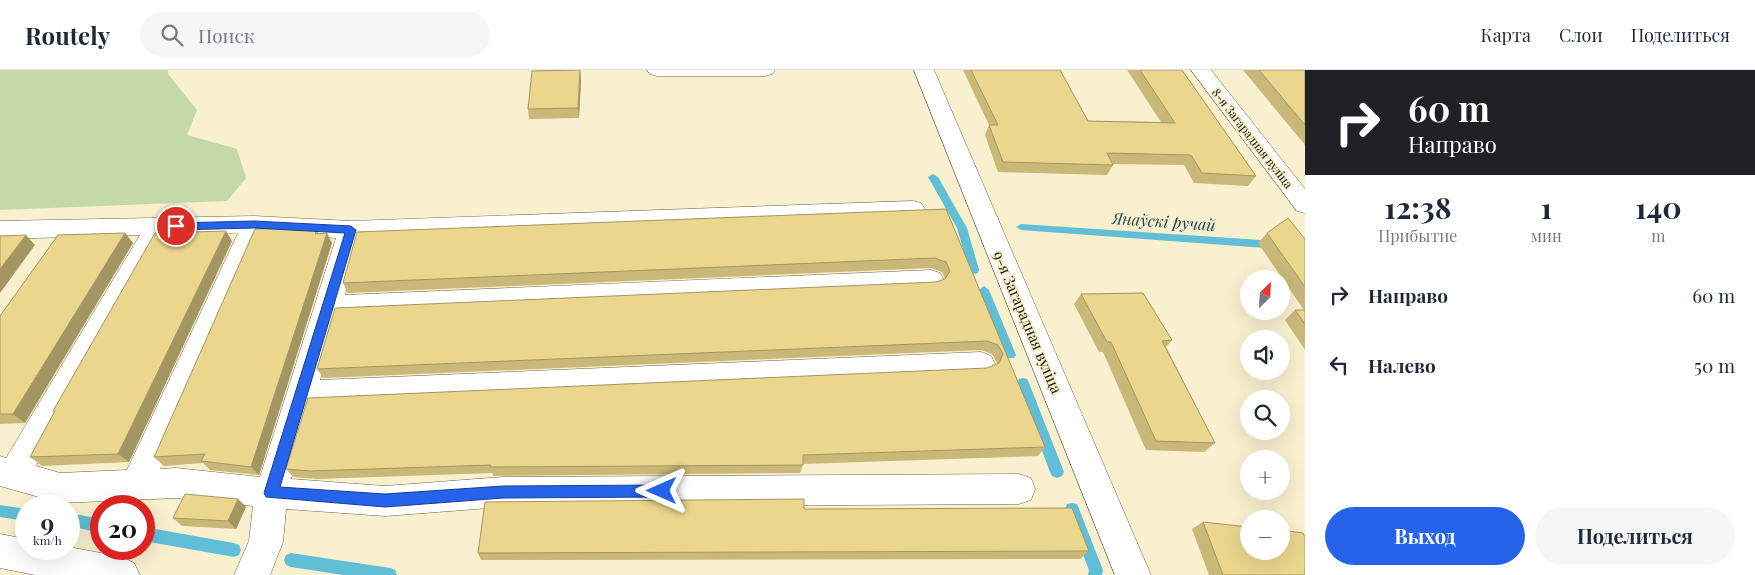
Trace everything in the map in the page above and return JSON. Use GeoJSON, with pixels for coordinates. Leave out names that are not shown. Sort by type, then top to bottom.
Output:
{"type":"FeatureCollection","features":[{"type":"Feature","properties":{"kind":"street"},"geometry":{"type":"LineString","coordinates":[[657,70],[765,70]]}},
{"type":"Feature","properties":{"kind":"street","name":"9-я Загарадная вуліца"},"geometry":{"type":"LineString","coordinates":[[924,70],[1133,575]]}},
{"type":"Feature","properties":{"kind":"street","name":"8-я Загарадная вуліца"},"geometry":{"type":"LineString","coordinates":[[1201,70],[1305,205]]}},
{"type":"Feature","properties":{"kind":"street"},"geometry":{"type":"LineString","coordinates":[[0,230],[254,224],[351,230],[913,209]]}},
{"type":"Feature","properties":{"kind":"street"},"geometry":{"type":"LineString","coordinates":[[137,484],[254,224]]}},
{"type":"Feature","properties":{"kind":"street"},"geometry":{"type":"LineString","coordinates":[[157,227],[7,473],[60,488],[176,483],[271,493],[385,501],[503,492],[1020,489]]}},
{"type":"Feature","properties":{"kind":"street"},"geometry":{"type":"LineString","coordinates":[[46,253],[63,228]]}},
{"type":"Feature","properties":{"kind":"street"},"geometry":{"type":"LineString","coordinates":[[252,575],[266,542],[271,493],[351,230]]}},
{"type":"Feature","properties":{"kind":"street"},"geometry":{"type":"LineString","coordinates":[[327,306],[931,280]]}},
{"type":"Feature","properties":{"kind":"street"},"geometry":{"type":"LineString","coordinates":[[301,393],[981,364]]}},
{"type":"Feature","properties":{"kind":"street"},"geometry":{"type":"LineString","coordinates":[[0,551],[122,575]]}},
{"type":"Feature","properties":{"kind":"green space"},"geometry":{"type":"Polygon","coordinates":[[[0,70],[168,70],[168,74],[197,110],[187,135],[237,149],[246,178],[227,201],[0,210],[0,70]]]}},
{"type":"Feature","properties":{"kind":"building"},"geometry":{"type":"Polygon","coordinates":[[[580,70],[578,108],[528,109],[532,71],[580,70]]]}},
{"type":"Feature","properties":{"kind":"building"},"geometry":{"type":"Polygon","coordinates":[[[971,70],[1060,70],[1088,121],[1175,123],[1140,70],[1182,70],[1256,176],[1202,173],[1191,155],[1107,153],[1113,165],[1003,162],[989,125],[998,125],[971,70]]]}},
{"type":"Feature","properties":{"kind":"building"},"geometry":{"type":"Polygon","coordinates":[[[1259,70],[1305,70],[1305,125],[1259,70]]]}},
{"type":"Feature","properties":{"kind":"building"},"geometry":{"type":"Polygon","coordinates":[[[946,209],[1045,447],[803,455],[803,465],[490,467],[491,465],[310,471],[286,469],[308,398],[987,368],[999,363],[1003,354],[998,345],[987,341],[317,369],[335,308],[936,282],[945,279],[950,271],[946,262],[935,258],[343,283],[357,232],[946,209]]]}},
{"type":"Feature","properties":{"kind":"building"},"geometry":{"type":"Polygon","coordinates":[[[1288,218],[1305,239],[1305,287],[1267,233],[1288,218]]]}},
{"type":"Feature","properties":{"kind":"building"},"geometry":{"type":"Polygon","coordinates":[[[255,229],[317,229],[315,234],[327,233],[251,467],[201,461],[205,454],[154,457],[255,229]]]}},
{"type":"Feature","properties":{"kind":"building"},"geometry":{"type":"Polygon","coordinates":[[[226,231],[118,454],[30,457],[55,411],[53,411],[155,233],[226,231]]]}},
{"type":"Feature","properties":{"kind":"building"},"geometry":{"type":"Polygon","coordinates":[[[125,233],[13,414],[0,414],[0,316],[58,235],[125,233]]]}},
{"type":"Feature","properties":{"kind":"building"},"geometry":{"type":"Polygon","coordinates":[[[26,235],[0,269],[0,236],[26,235]]]}},
{"type":"Feature","properties":{"kind":"building"},"geometry":{"type":"Polygon","coordinates":[[[1143,293],[1172,340],[1162,341],[1215,443],[1156,441],[1111,342],[1107,342],[1081,294],[1143,293]]]}},
{"type":"Feature","properties":{"kind":"building"},"geometry":{"type":"Polygon","coordinates":[[[1295,310],[1305,310],[1305,324],[1295,310]]]}},
{"type":"Feature","properties":{"kind":"building"},"geometry":{"type":"Polygon","coordinates":[[[185,494],[238,499],[228,521],[173,518],[185,494]]]}},
{"type":"Feature","properties":{"kind":"building"},"geometry":{"type":"Polygon","coordinates":[[[804,499],[804,509],[1072,508],[1089,551],[478,553],[485,502],[804,499]]]}},
{"type":"Feature","properties":{"kind":"building"},"geometry":{"type":"Polygon","coordinates":[[[1203,522],[1240,526],[1240,560],[1290,560],[1290,531],[1303,533],[1305,537],[1305,575],[1223,575],[1203,522]]]}},
{"type":"Feature","properties":{"kind":"waterway","name":"Янаўскі ручай"},"geometry":{"type":"LineString","coordinates":[[933,177],[962,228],[974,270]]}},
{"type":"Feature","properties":{"kind":"waterway","name":"Янаўскі ручай"},"geometry":{"type":"LineString","coordinates":[[1021,227],[1305,247]]}},
{"type":"Feature","properties":{"kind":"waterway"},"geometry":{"type":"LineString","coordinates":[[984,290],[1010,355]]}},
{"type":"Feature","properties":{"kind":"waterway"},"geometry":{"type":"LineString","coordinates":[[1023,383],[1057,472]]}},
{"type":"Feature","properties":{"kind":"waterway"},"geometry":{"type":"LineString","coordinates":[[1072,509],[1096,570],[1095,575]]}},
{"type":"Feature","properties":{"kind":"waterway"},"geometry":{"type":"LineString","coordinates":[[0,511],[15,513]]}},
{"type":"Feature","properties":{"kind":"waterway"},"geometry":{"type":"LineString","coordinates":[[80,522],[90,524]]}},
{"type":"Feature","properties":{"kind":"waterway"},"geometry":{"type":"LineString","coordinates":[[155,536],[234,550]]}},
{"type":"Feature","properties":{"kind":"waterway"},"geometry":{"type":"LineString","coordinates":[[291,560],[390,575]]}},
{"type":"Feature","properties":{"kind":"route"},"geometry":{"type":"LineString","coordinates":[[176,226],[254,224],[351,230],[271,493],[385,501],[503,492],[662,491]]}}]}
